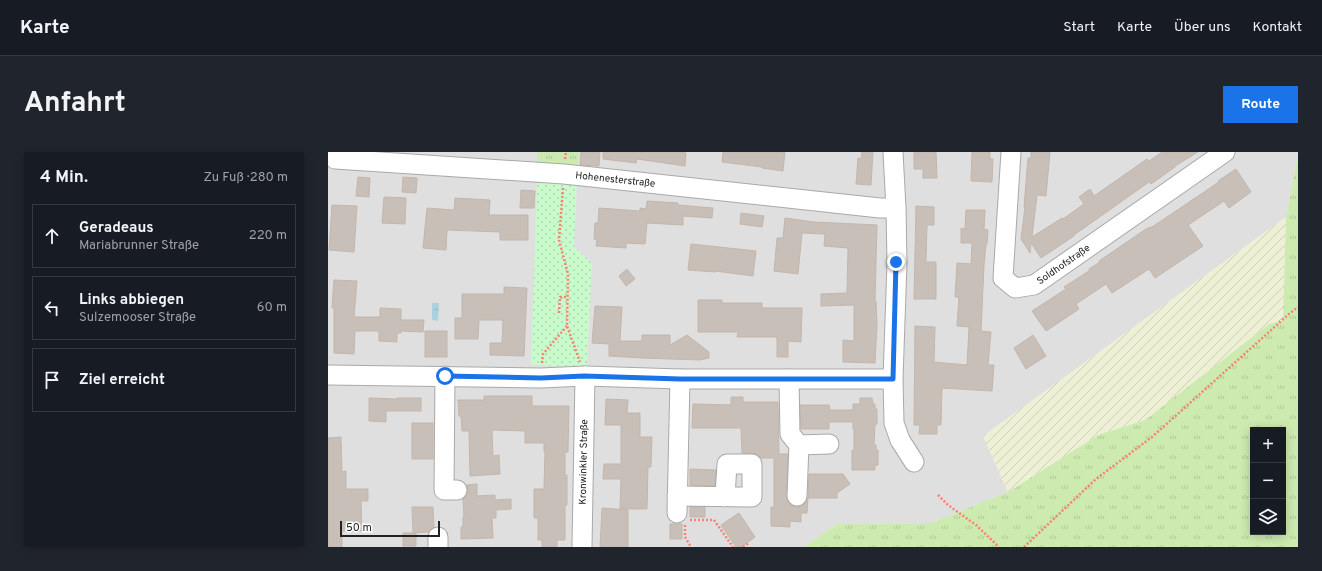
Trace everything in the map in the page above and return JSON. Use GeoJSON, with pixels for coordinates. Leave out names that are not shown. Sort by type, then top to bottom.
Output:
{"type":"FeatureCollection","features":[{"type":"Feature","properties":{"kind":"street"},"geometry":{"type":"LineString","coordinates":[[893,152],[896,208],[893,379],[894,423],[900,440],[914,462]]}},
{"type":"Feature","properties":{"kind":"street","name":"Soldhofstraße"},"geometry":{"type":"LineString","coordinates":[[1011,152],[1003,278],[1015,288],[1034,285],[1225,152]]}},
{"type":"Feature","properties":{"kind":"street","name":"Hohenesterstraße"},"geometry":{"type":"LineString","coordinates":[[333,157],[564,174],[880,208],[896,208]]}},
{"type":"Feature","properties":{"kind":"street"},"geometry":{"type":"LineString","coordinates":[[328,375],[541,378],[584,376],[680,379],[893,379]]}},
{"type":"Feature","properties":{"kind":"street"},"geometry":{"type":"LineString","coordinates":[[445,376],[444,490],[457,490]]}},
{"type":"Feature","properties":{"kind":"street","name":"Kronwinkler Straße"},"geometry":{"type":"LineString","coordinates":[[582,547],[584,376]]}},
{"type":"Feature","properties":{"kind":"street"},"geometry":{"type":"LineString","coordinates":[[680,379],[677,504],[726,496]]}},
{"type":"Feature","properties":{"kind":"street"},"geometry":{"type":"LineString","coordinates":[[789,379],[790,434],[799,445],[797,496]]}},
{"type":"Feature","properties":{"kind":"street"},"geometry":{"type":"LineString","coordinates":[[799,445],[829,444]]}},
{"type":"Feature","properties":{"kind":"path"},"geometry":{"type":"LineString","coordinates":[[566,152],[560,240],[568,274],[567,326],[584,376]]}},
{"type":"Feature","properties":{"kind":"path"},"geometry":{"type":"LineString","coordinates":[[559,313],[560,297],[567,297]]}},
{"type":"Feature","properties":{"kind":"path"},"geometry":{"type":"LineString","coordinates":[[1024,547],[1096,479],[1152,437],[1298,307]]}},
{"type":"Feature","properties":{"kind":"path"},"geometry":{"type":"LineString","coordinates":[[541,378],[543,354],[567,326]]}},
{"type":"Feature","properties":{"kind":"path"},"geometry":{"type":"LineString","coordinates":[[938,495],[948,505],[976,525],[999,547]]}},
{"type":"Feature","properties":{"kind":"path"},"geometry":{"type":"LineString","coordinates":[[691,547],[685,537],[684,524],[688,520],[714,520],[733,547]]}},
{"type":"Feature","properties":{"kind":"path"},"geometry":{"type":"LineString","coordinates":[[744,547],[749,544]]}},
{"type":"Feature","properties":{"kind":"shaded area"},"geometry":{"type":"Polygon","coordinates":[[[328,152],[1298,152],[1286,217],[983,436],[1008,492],[931,523],[837,524],[804,547],[328,547],[328,152]]]}},
{"type":"Feature","properties":{"kind":"green space"},"geometry":{"type":"Polygon","coordinates":[[[537,152],[579,152],[577,166],[537,162],[537,152]]]}},
{"type":"Feature","properties":{"kind":"green space"},"geometry":{"type":"Polygon","coordinates":[[[1298,152],[1298,547],[804,547],[837,524],[931,523],[1008,492],[1098,435],[1145,420],[1269,324],[1283,321],[1286,217],[1298,152]]]}},
{"type":"Feature","properties":{"kind":"green space"},"geometry":{"type":"Polygon","coordinates":[[[537,181],[577,183],[574,247],[592,263],[587,367],[531,365],[537,181]]]}},
{"type":"Feature","properties":{"kind":"green space"},"geometry":{"type":"Polygon","coordinates":[[[1286,217],[1283,321],[1269,324],[1145,420],[1098,435],[1008,492],[983,436],[1286,217]]]}},
{"type":"Feature","properties":{"kind":"water"},"geometry":{"type":"Polygon","coordinates":[[[432,303],[439,303],[438,321],[432,319],[432,303]]]}},
{"type":"Feature","properties":{"kind":"building"},"geometry":{"type":"Polygon","coordinates":[[[581,152],[600,152],[599,166],[580,165],[581,152]]]}},
{"type":"Feature","properties":{"kind":"building"},"geometry":{"type":"Polygon","coordinates":[[[603,152],[681,152],[686,153],[685,166],[637,159],[636,163],[603,159],[603,152]]]}},
{"type":"Feature","properties":{"kind":"building"},"geometry":{"type":"Polygon","coordinates":[[[723,152],[785,152],[783,171],[722,162],[723,152]]]}},
{"type":"Feature","properties":{"kind":"building"},"geometry":{"type":"Polygon","coordinates":[[[862,152],[873,152],[871,185],[856,184],[858,158],[861,159],[862,152]]]}},
{"type":"Feature","properties":{"kind":"building"},"geometry":{"type":"Polygon","coordinates":[[[914,152],[936,152],[937,178],[923,178],[923,169],[914,169],[914,152]]]}},
{"type":"Feature","properties":{"kind":"building"},"geometry":{"type":"Polygon","coordinates":[[[972,152],[990,152],[990,159],[993,159],[992,182],[971,181],[972,152]]]}},
{"type":"Feature","properties":{"kind":"building"},"geometry":{"type":"Polygon","coordinates":[[[1031,152],[1050,152],[1046,196],[1037,195],[1032,237],[1062,218],[1063,219],[1084,204],[1079,197],[1090,189],[1094,196],[1147,159],[1149,161],[1162,152],[1198,152],[1175,166],[1151,184],[1149,182],[1041,258],[1031,243],[1030,253],[1021,239],[1025,207],[1028,158],[1031,158],[1031,152]]]}},
{"type":"Feature","properties":{"kind":"building"},"geometry":{"type":"Polygon","coordinates":[[[1236,169],[1251,192],[1229,208],[1224,201],[1188,225],[1203,246],[1155,278],[1149,269],[1112,293],[1106,284],[1076,304],[1079,309],[1046,331],[1032,311],[1066,289],[1064,287],[1089,271],[1089,269],[1100,262],[1099,261],[1146,229],[1152,227],[1236,169]]]}},
{"type":"Feature","properties":{"kind":"building"},"geometry":{"type":"Polygon","coordinates":[[[358,177],[370,178],[369,197],[356,196],[358,177]]]}},
{"type":"Feature","properties":{"kind":"building"},"geometry":{"type":"Polygon","coordinates":[[[403,177],[417,178],[416,193],[402,192],[403,177]]]}},
{"type":"Feature","properties":{"kind":"building"},"geometry":{"type":"Polygon","coordinates":[[[521,190],[535,191],[534,208],[520,208],[521,190]]]}},
{"type":"Feature","properties":{"kind":"building"},"geometry":{"type":"Polygon","coordinates":[[[384,197],[406,198],[405,224],[382,223],[384,197]]]}},
{"type":"Feature","properties":{"kind":"building"},"geometry":{"type":"Polygon","coordinates":[[[455,198],[490,200],[489,215],[528,215],[528,240],[500,240],[500,232],[447,230],[446,250],[423,248],[427,208],[454,210],[455,198]]]}},
{"type":"Feature","properties":{"kind":"building"},"geometry":{"type":"Polygon","coordinates":[[[647,201],[678,203],[678,205],[713,208],[712,218],[683,216],[683,225],[647,223],[645,244],[626,243],[626,248],[596,246],[597,240],[594,239],[595,223],[598,223],[599,208],[640,211],[640,208],[646,209],[647,201]]]}},
{"type":"Feature","properties":{"kind":"building"},"geometry":{"type":"Polygon","coordinates":[[[332,205],[357,206],[354,252],[329,250],[332,205]]]}},
{"type":"Feature","properties":{"kind":"building"},"geometry":{"type":"Polygon","coordinates":[[[916,206],[934,207],[934,225],[927,225],[926,262],[936,262],[936,299],[914,299],[916,206]]]}},
{"type":"Feature","properties":{"kind":"building"},"geometry":{"type":"Polygon","coordinates":[[[966,210],[985,210],[984,229],[988,230],[984,265],[981,331],[991,332],[988,365],[994,365],[992,391],[942,388],[941,425],[937,425],[937,434],[919,434],[920,425],[914,425],[915,326],[935,327],[934,362],[967,365],[969,327],[957,326],[959,297],[955,297],[957,263],[971,264],[972,243],[961,243],[961,228],[965,229],[966,210]]]}},
{"type":"Feature","properties":{"kind":"building"},"geometry":{"type":"Polygon","coordinates":[[[741,213],[764,216],[762,227],[740,224],[741,213]]]}},
{"type":"Feature","properties":{"kind":"building"},"geometry":{"type":"Polygon","coordinates":[[[785,218],[814,222],[877,225],[875,301],[877,325],[875,363],[843,362],[843,340],[854,341],[854,305],[821,306],[821,294],[847,293],[848,248],[824,246],[825,234],[802,233],[798,274],[774,271],[777,238],[783,238],[785,218]]]}},
{"type":"Feature","properties":{"kind":"building"},"geometry":{"type":"Polygon","coordinates":[[[691,244],[756,251],[753,276],[715,271],[688,270],[691,244]]]}},
{"type":"Feature","properties":{"kind":"building"},"geometry":{"type":"Polygon","coordinates":[[[627,269],[635,279],[626,286],[619,276],[627,269]]]}},
{"type":"Feature","properties":{"kind":"building"},"geometry":{"type":"Polygon","coordinates":[[[334,280],[357,281],[354,317],[380,317],[380,308],[401,309],[401,320],[424,320],[423,332],[401,331],[401,333],[397,333],[397,342],[379,341],[379,331],[355,331],[354,354],[334,353],[334,308],[332,308],[334,280]]]}},
{"type":"Feature","properties":{"kind":"building"},"geometry":{"type":"Polygon","coordinates":[[[504,287],[527,288],[524,356],[490,355],[490,343],[502,343],[503,320],[479,320],[478,339],[455,339],[455,318],[462,318],[462,294],[504,294],[504,287]]]}},
{"type":"Feature","properties":{"kind":"building"},"geometry":{"type":"Polygon","coordinates":[[[698,300],[722,300],[722,303],[762,303],[762,308],[802,308],[801,342],[788,341],[788,357],[777,357],[777,337],[737,337],[738,332],[698,332],[698,300]]]}},
{"type":"Feature","properties":{"kind":"building"},"geometry":{"type":"Polygon","coordinates":[[[595,306],[622,307],[620,341],[642,341],[642,335],[670,335],[670,345],[687,335],[709,352],[709,358],[700,360],[609,356],[609,344],[592,343],[595,306]]]}},
{"type":"Feature","properties":{"kind":"building"},"geometry":{"type":"Polygon","coordinates":[[[425,331],[447,331],[447,357],[425,357],[425,331]]]}},
{"type":"Feature","properties":{"kind":"building"},"geometry":{"type":"Polygon","coordinates":[[[1033,335],[1046,356],[1026,369],[1014,348],[1033,335]]]}},
{"type":"Feature","properties":{"kind":"building"},"geometry":{"type":"Polygon","coordinates":[[[484,396],[532,396],[532,406],[569,406],[568,452],[565,452],[567,505],[565,505],[565,540],[557,540],[557,547],[542,547],[542,540],[538,540],[538,518],[534,518],[534,489],[544,489],[544,443],[525,443],[525,431],[492,430],[493,456],[499,455],[500,474],[470,476],[469,431],[462,431],[458,400],[484,400],[484,396]]]}},
{"type":"Feature","properties":{"kind":"building"},"geometry":{"type":"Polygon","coordinates":[[[731,397],[743,397],[743,402],[778,402],[779,454],[788,454],[787,501],[791,505],[797,507],[802,506],[808,498],[807,513],[801,513],[801,522],[790,521],[790,527],[771,526],[771,507],[774,507],[774,458],[761,458],[757,454],[742,453],[741,428],[692,428],[693,404],[731,405],[731,397]]]}},
{"type":"Feature","properties":{"kind":"building"},"geometry":{"type":"Polygon","coordinates":[[[369,398],[421,398],[421,411],[386,411],[386,422],[369,421],[369,398]]]}},
{"type":"Feature","properties":{"kind":"building"},"geometry":{"type":"Polygon","coordinates":[[[860,398],[872,398],[873,404],[875,404],[875,409],[877,409],[877,424],[875,424],[874,445],[876,445],[876,450],[878,450],[878,465],[875,465],[875,470],[852,470],[852,450],[854,451],[853,422],[829,422],[829,429],[801,429],[800,405],[829,405],[830,410],[851,410],[853,409],[853,404],[860,404],[860,398]]]}},
{"type":"Feature","properties":{"kind":"building"},"geometry":{"type":"Polygon","coordinates":[[[606,399],[628,400],[627,413],[640,413],[640,437],[652,437],[651,467],[648,467],[647,509],[620,509],[621,479],[603,479],[604,464],[621,464],[621,425],[605,425],[606,399]]]}},
{"type":"Feature","properties":{"kind":"building"},"geometry":{"type":"Polygon","coordinates":[[[412,423],[433,423],[433,459],[412,459],[412,423]]]}},
{"type":"Feature","properties":{"kind":"building"},"geometry":{"type":"Polygon","coordinates":[[[341,437],[342,472],[346,471],[346,489],[368,489],[368,501],[361,501],[362,531],[342,531],[342,547],[328,547],[328,438],[341,437]]]}},
{"type":"Feature","properties":{"kind":"building"},"geometry":{"type":"Polygon","coordinates":[[[690,469],[716,470],[715,486],[690,485],[690,469]]]}},
{"type":"Feature","properties":{"kind":"building"},"geometry":{"type":"Polygon","coordinates":[[[809,474],[843,474],[850,484],[837,493],[837,498],[808,498],[809,474]]]}},
{"type":"Feature","properties":{"kind":"building"},"geometry":{"type":"Polygon","coordinates":[[[477,484],[477,496],[495,495],[495,500],[511,499],[511,509],[496,510],[496,518],[492,518],[493,538],[461,539],[461,527],[463,527],[464,517],[463,499],[467,495],[467,485],[477,484]]]}},
{"type":"Feature","properties":{"kind":"building"},"geometry":{"type":"Polygon","coordinates":[[[412,507],[433,507],[434,527],[428,532],[414,533],[416,533],[416,546],[403,546],[403,533],[413,533],[412,507]]]}},
{"type":"Feature","properties":{"kind":"building"},"geometry":{"type":"Polygon","coordinates":[[[690,507],[705,507],[705,517],[690,517],[690,507]]]}},
{"type":"Feature","properties":{"kind":"building"},"geometry":{"type":"Polygon","coordinates":[[[602,508],[628,510],[628,547],[600,547],[602,508]]]}},
{"type":"Feature","properties":{"kind":"building"},"geometry":{"type":"Polygon","coordinates":[[[739,513],[755,537],[741,547],[736,547],[721,525],[739,513]]]}},
{"type":"Feature","properties":{"kind":"building"},"geometry":{"type":"Polygon","coordinates":[[[670,524],[682,524],[682,539],[670,539],[670,524]]]}},
{"type":"Feature","properties":{"kind":"route"},"geometry":{"type":"LineString","coordinates":[[445,376],[541,378],[584,376],[680,379],[893,379],[896,262]]}}]}
